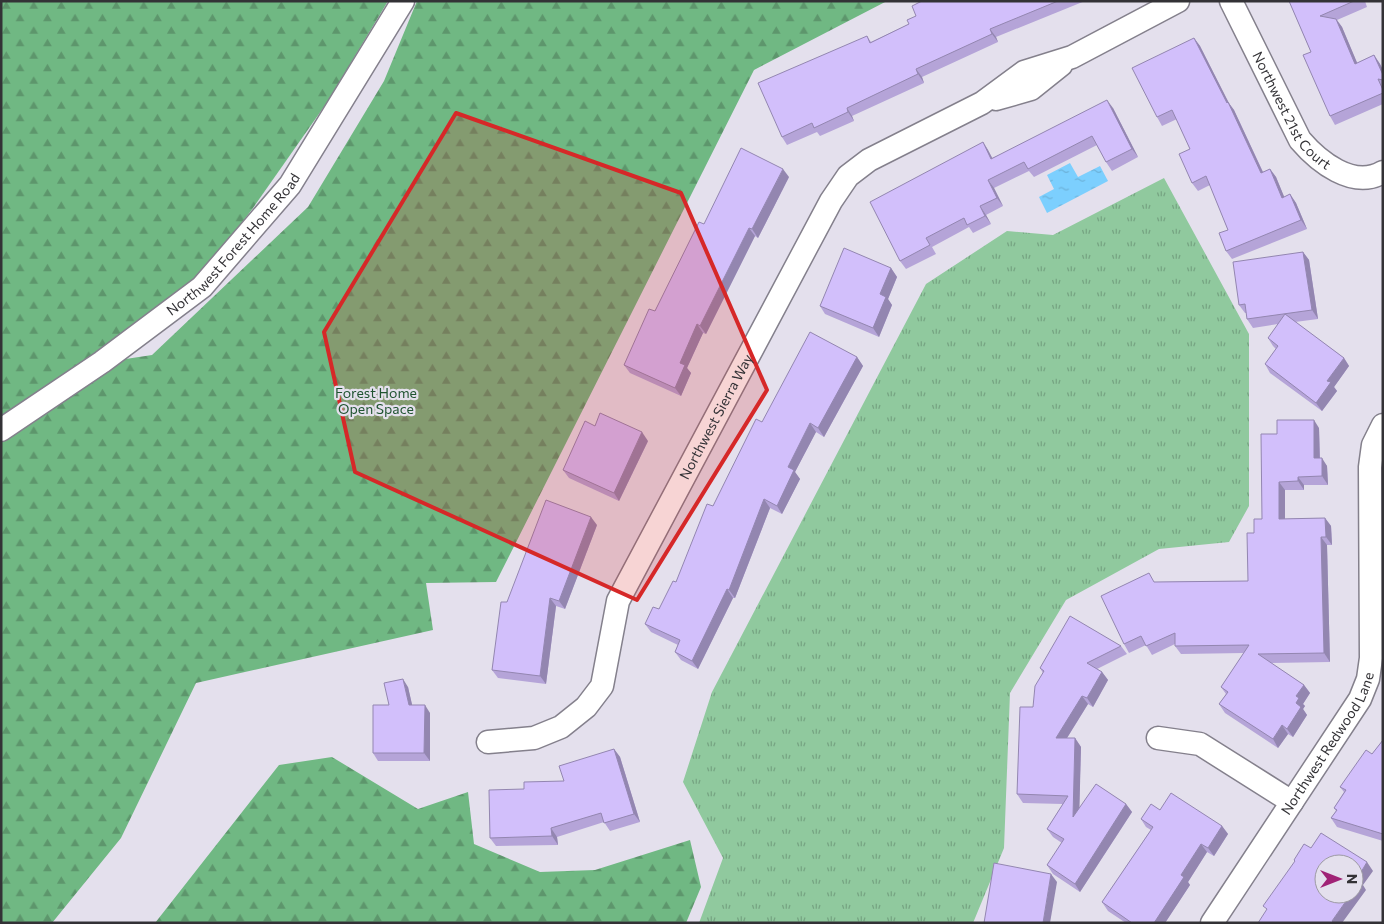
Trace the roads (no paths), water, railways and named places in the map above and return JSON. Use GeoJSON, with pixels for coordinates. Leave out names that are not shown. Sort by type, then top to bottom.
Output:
{"type":"FeatureCollection","features":[{"type":"Feature","properties":{"kind":"street","name":"Northwest Forest Home Road"},"geometry":{"type":"LineString","coordinates":[[1,430],[102,362],[202,287],[290,185],[403,1]]}},
{"type":"Feature","properties":{"kind":"street","name":"Northwest Sierra Way"},"geometry":{"type":"LineString","coordinates":[[488,742],[534,738],[561,727],[586,707],[602,686],[618,601],[831,201],[848,176],[870,160],[982,103],[1024,72],[1072,57],[1178,1]]}},
{"type":"Feature","properties":{"kind":"street","name":"Northwest 21st Court"},"geometry":{"type":"LineString","coordinates":[[1231,1],[1300,140],[1314,157],[1333,170],[1354,176],[1377,175],[1383,172]]}},
{"type":"Feature","properties":{"kind":"street","name":"Northwest Redwood Lane"},"geometry":{"type":"LineString","coordinates":[[1212,923],[1360,698],[1368,679],[1372,658],[1370,467],[1373,445],[1383,425]]}},
{"type":"Feature","properties":{"kind":"street"},"geometry":{"type":"LineString","coordinates":[[1158,738],[1200,744],[1292,802]]}},
{"type":"Feature","properties":{"kind":"water"},"geometry":{"type":"Polygon","coordinates":[[[1070,163],[1078,177],[1100,166],[1108,181],[1047,213],[1039,197],[1054,189],[1047,175],[1070,163]]]}},
{"type":"Feature","properties":{"kind":"park label","name":"Forest Home Open Space"},"geometry":{"type":"Point","coordinates":[376,402]}}]}
